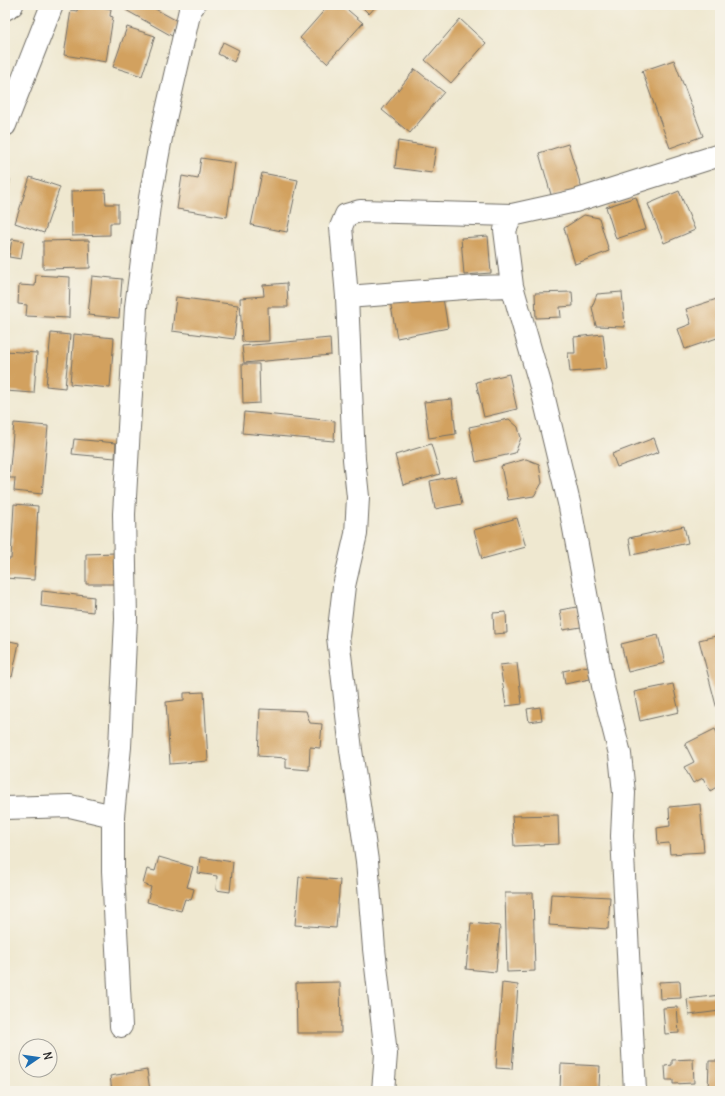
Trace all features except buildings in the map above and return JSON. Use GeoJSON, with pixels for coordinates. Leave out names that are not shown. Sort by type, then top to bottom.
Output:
{"type":"FeatureCollection","features":[{"type":"Feature","properties":{"kind":"street"},"geometry":{"type":"LineString","coordinates":[[5,9],[12,5]]}},
{"type":"Feature","properties":{"kind":"street"},"geometry":{"type":"LineString","coordinates":[[5,125],[52,5]]}},
{"type":"Feature","properties":{"kind":"street"},"geometry":{"type":"LineString","coordinates":[[121,1026],[113,871],[113,816],[120,747],[126,619],[124,514],[136,307],[150,198],[187,7]]}},
{"type":"Feature","properties":{"kind":"street"},"geometry":{"type":"LineString","coordinates":[[383,1091],[386,1054],[374,949],[367,861],[351,750],[338,637],[344,586],[356,534],[358,497],[354,459],[347,297],[341,227],[346,215],[360,211],[512,215],[575,201],[720,155]]}},
{"type":"Feature","properties":{"kind":"street"},"geometry":{"type":"LineString","coordinates":[[512,215],[505,230],[512,286],[543,394],[570,507],[604,691],[620,754],[624,793],[622,836],[635,1091]]}},
{"type":"Feature","properties":{"kind":"street"},"geometry":{"type":"LineString","coordinates":[[347,297],[477,287],[512,286]]}},
{"type":"Feature","properties":{"kind":"street"},"geometry":{"type":"LineString","coordinates":[[5,808],[70,806],[113,816]]}}]}
